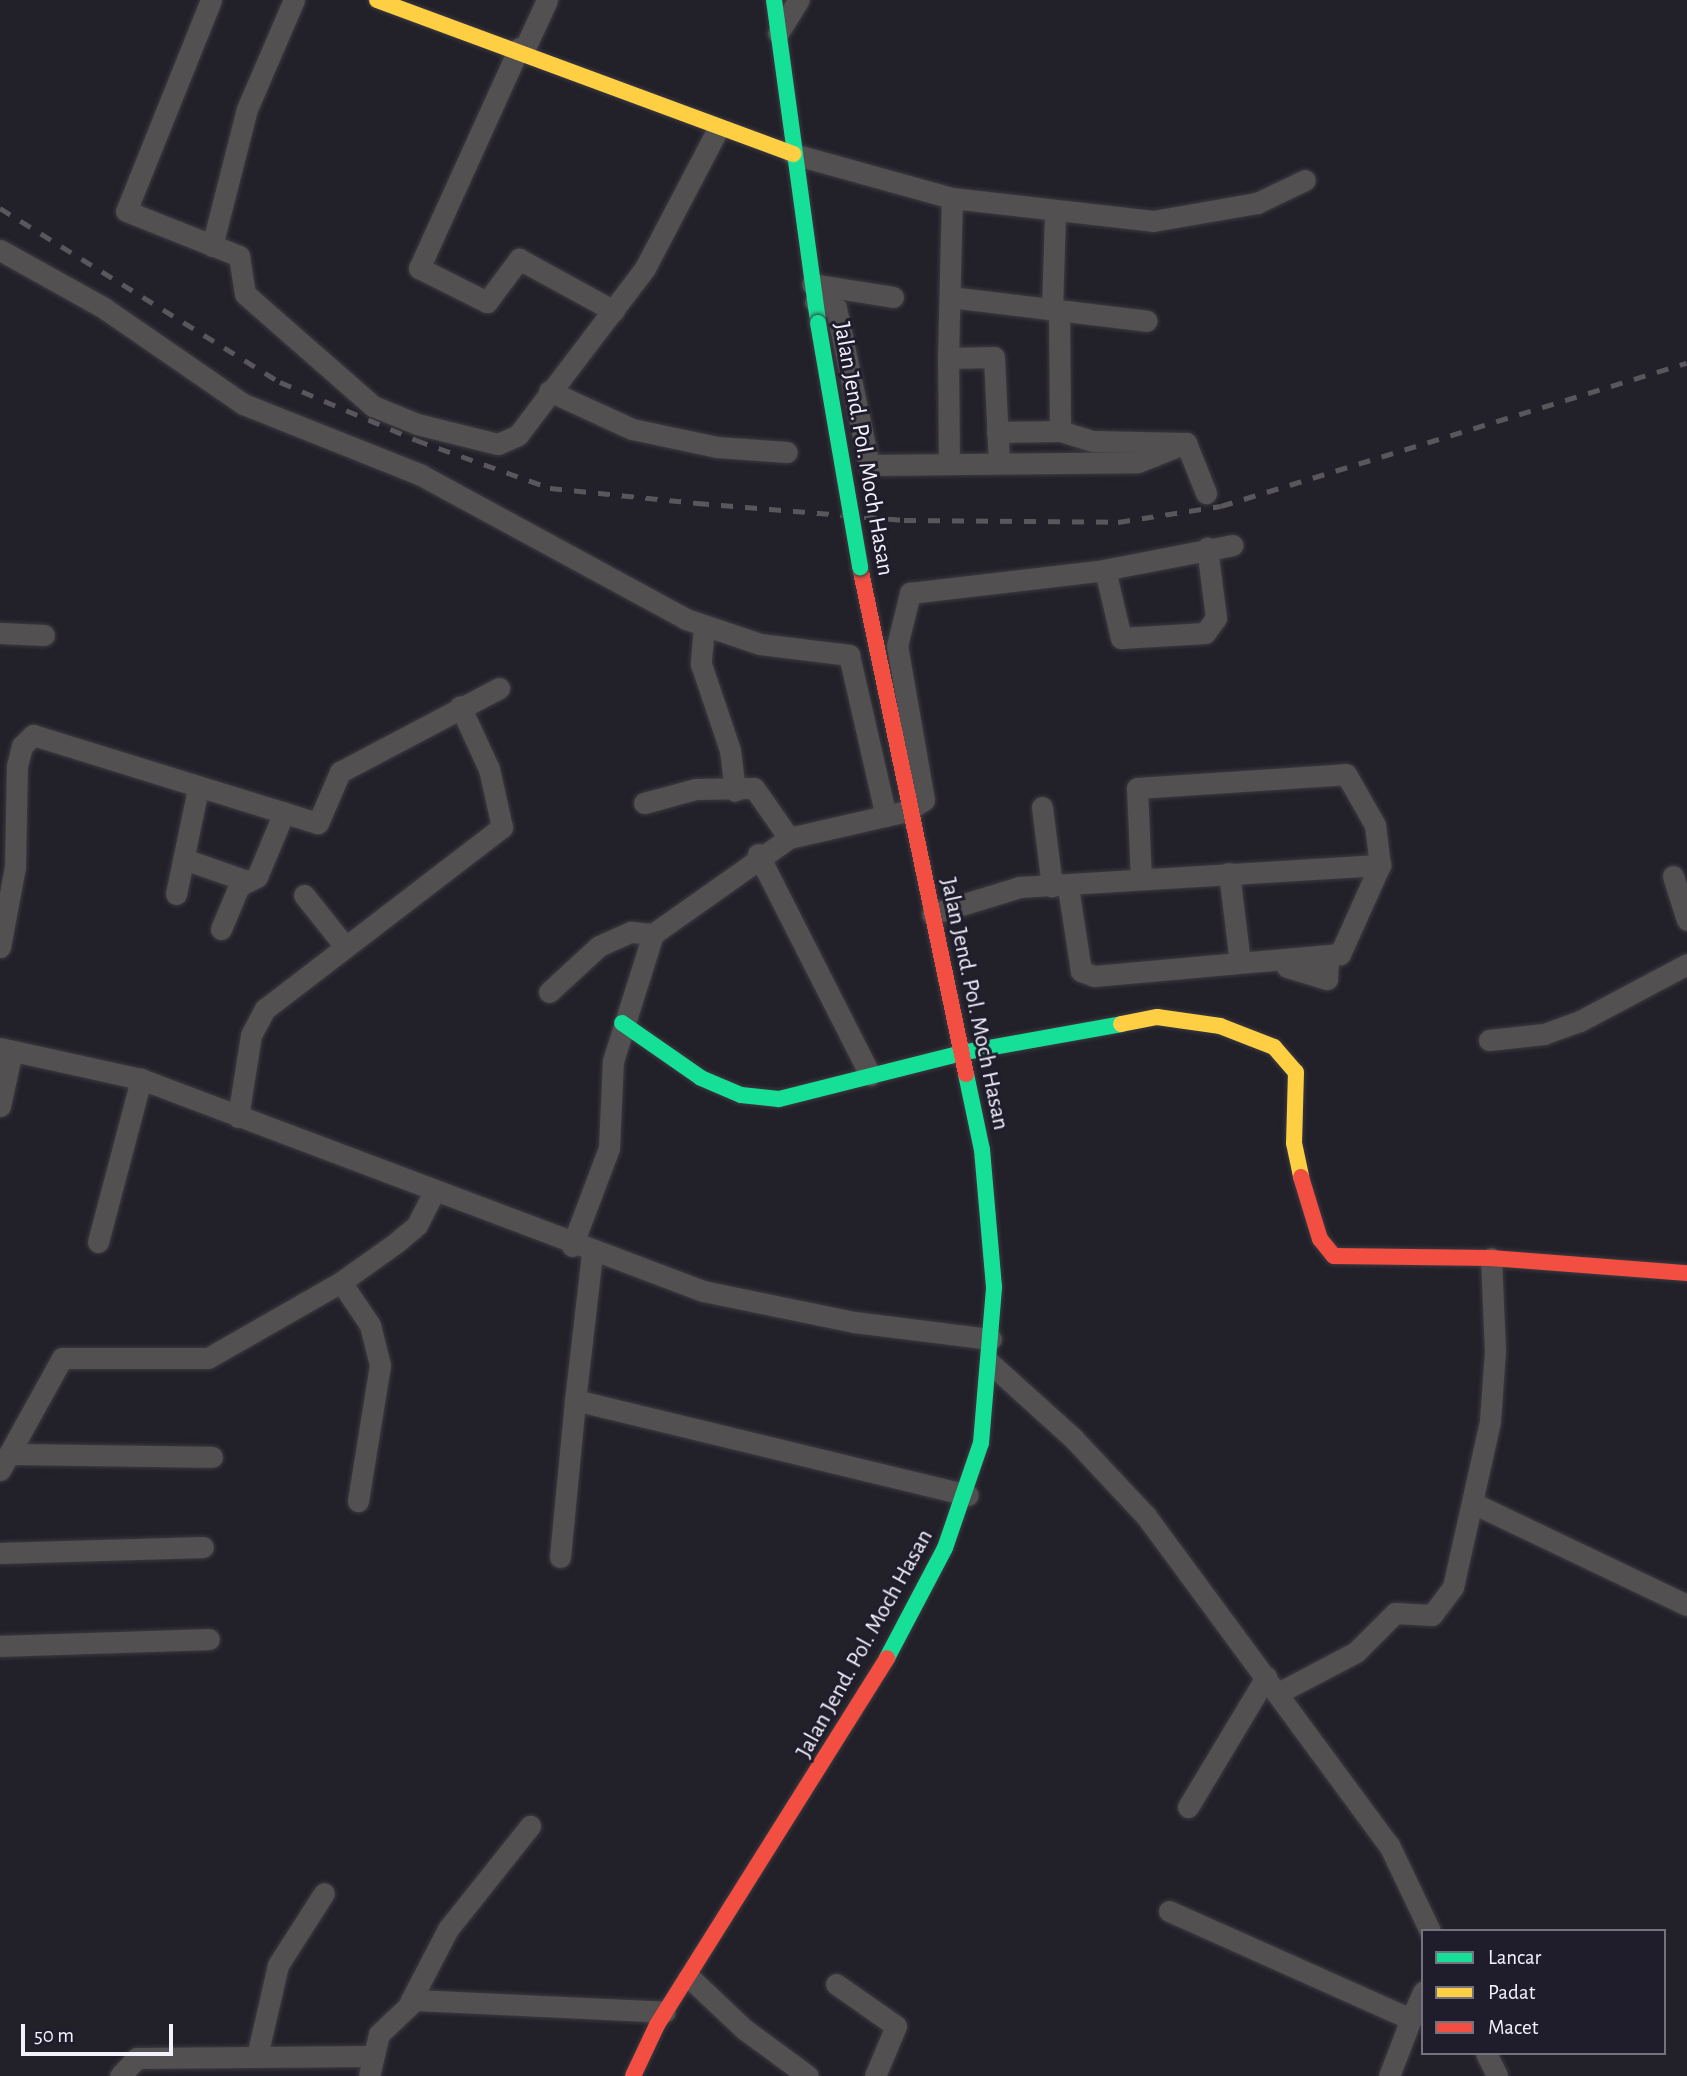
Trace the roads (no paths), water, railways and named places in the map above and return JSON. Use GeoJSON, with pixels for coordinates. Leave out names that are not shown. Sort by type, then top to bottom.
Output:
{"type":"FeatureCollection","features":[{"type":"Feature","properties":{"kind":"main road"},"geometry":{"type":"LineString","coordinates":[[377,0],[522,49],[718,128],[793,154]]}},
{"type":"Feature","properties":{"kind":"main road","name":"Jalan Jend. Pol. Moch Hasan"},"geometry":{"type":"LineString","coordinates":[[633,2076],[665,2012],[862,1705],[968,1495],[990,1363],[989,1214],[966,1052],[907,811],[860,567],[793,154],[774,0]]}},
{"type":"Feature","properties":{"kind":"main road"},"geometry":{"type":"LineString","coordinates":[[622,1023],[701,1078],[741,1094],[779,1099],[966,1052],[1157,1017],[1220,1026],[1273,1047],[1296,1072],[1294,1143],[1303,1188],[1320,1239],[1334,1256],[1491,1258],[1687,1273]]}},
{"type":"Feature","properties":{"kind":"street"},"geometry":{"type":"LineString","coordinates":[[211,0],[126,211],[242,259],[245,294],[392,417],[508,442],[614,311],[668,234],[718,128]]}},
{"type":"Feature","properties":{"kind":"street"},"geometry":{"type":"LineString","coordinates":[[212,246],[247,109],[294,0]]}},
{"type":"Feature","properties":{"kind":"street"},"geometry":{"type":"LineString","coordinates":[[547,0],[419,268],[487,302],[519,260],[614,311]]}},
{"type":"Feature","properties":{"kind":"street"},"geometry":{"type":"LineString","coordinates":[[778,33],[799,0]]}},
{"type":"Feature","properties":{"kind":"street"},"geometry":{"type":"LineString","coordinates":[[793,154],[952,198],[1055,214],[1178,221],[1257,203],[1305,180]]}},
{"type":"Feature","properties":{"kind":"street"},"geometry":{"type":"LineString","coordinates":[[949,464],[948,358],[952,198]]}},
{"type":"Feature","properties":{"kind":"street"},"geometry":{"type":"LineString","coordinates":[[1055,214],[1060,431]]}},
{"type":"Feature","properties":{"kind":"street"},"geometry":{"type":"LineString","coordinates":[[0,250],[104,308],[243,404],[421,475],[704,626],[760,644],[849,655],[886,816]]}},
{"type":"Feature","properties":{"kind":"street"},"geometry":{"type":"LineString","coordinates":[[818,303],[893,297]]}},
{"type":"Feature","properties":{"kind":"street"},"geometry":{"type":"LineString","coordinates":[[950,297],[1147,321]]}},
{"type":"Feature","properties":{"kind":"street"},"geometry":{"type":"LineString","coordinates":[[818,303],[836,308],[863,458],[882,466],[1138,462],[1186,443]]}},
{"type":"Feature","properties":{"kind":"street"},"geometry":{"type":"LineString","coordinates":[[948,358],[1002,357],[997,432],[999,463]]}},
{"type":"Feature","properties":{"kind":"street"},"geometry":{"type":"LineString","coordinates":[[549,391],[632,429],[717,447],[788,452]]}},
{"type":"Feature","properties":{"kind":"street"},"geometry":{"type":"LineString","coordinates":[[997,432],[1060,431],[1093,441],[1186,443]]}},
{"type":"Feature","properties":{"kind":"street"},"geometry":{"type":"LineString","coordinates":[[1186,443],[1206,493]]}},
{"type":"Feature","properties":{"kind":"street"},"geometry":{"type":"LineString","coordinates":[[572,1246],[612,1135],[613,1061],[622,1023],[653,934],[758,854],[789,838],[907,811],[925,797],[897,646],[905,598],[916,590],[1105,570],[1233,545]]}},
{"type":"Feature","properties":{"kind":"street"},"geometry":{"type":"LineString","coordinates":[[1105,570],[1121,638],[1205,633],[1216,618],[1207,548]]}},
{"type":"Feature","properties":{"kind":"street"},"geometry":{"type":"LineString","coordinates":[[704,626],[701,664],[730,750],[735,790]]}},
{"type":"Feature","properties":{"kind":"street"},"geometry":{"type":"LineString","coordinates":[[0,633],[44,635]]}},
{"type":"Feature","properties":{"kind":"street"},"geometry":{"type":"LineString","coordinates":[[0,947],[15,867],[9,763],[22,746],[38,735],[198,789],[318,823],[340,772],[398,746],[460,706],[499,688]]}},
{"type":"Feature","properties":{"kind":"street"},"geometry":{"type":"LineString","coordinates":[[238,1117],[256,1022],[343,944],[505,821],[460,706]]}},
{"type":"Feature","properties":{"kind":"street"},"geometry":{"type":"LineString","coordinates":[[1042,807],[1060,886],[1086,975],[1240,962],[1274,963],[1328,959],[1347,947],[1380,865],[1375,825],[1346,774],[1137,788],[1142,879]]}},
{"type":"Feature","properties":{"kind":"street"},"geometry":{"type":"LineString","coordinates":[[176,894],[198,789]]}},
{"type":"Feature","properties":{"kind":"street"},"geometry":{"type":"LineString","coordinates":[[644,803],[696,789],[762,792],[789,838]]}},
{"type":"Feature","properties":{"kind":"street"},"geometry":{"type":"LineString","coordinates":[[184,859],[244,880],[257,877],[284,812]]}},
{"type":"Feature","properties":{"kind":"street"},"geometry":{"type":"LineString","coordinates":[[758,854],[870,1075]]}},
{"type":"Feature","properties":{"kind":"street"},"geometry":{"type":"LineString","coordinates":[[932,914],[992,893],[1142,879],[1380,865]]}},
{"type":"Feature","properties":{"kind":"street"},"geometry":{"type":"LineString","coordinates":[[1230,873],[1240,962]]}},
{"type":"Feature","properties":{"kind":"street"},"geometry":{"type":"LineString","coordinates":[[1673,876],[1687,920]]}},
{"type":"Feature","properties":{"kind":"street"},"geometry":{"type":"LineString","coordinates":[[221,929],[244,880]]}},
{"type":"Feature","properties":{"kind":"street"},"geometry":{"type":"LineString","coordinates":[[303,895],[343,944]]}},
{"type":"Feature","properties":{"kind":"street"},"geometry":{"type":"LineString","coordinates":[[550,992],[599,946],[631,932],[653,934]]}},
{"type":"Feature","properties":{"kind":"street"},"geometry":{"type":"LineString","coordinates":[[1489,1040],[1556,1030],[1687,964]]}},
{"type":"Feature","properties":{"kind":"street"},"geometry":{"type":"LineString","coordinates":[[0,1106],[6,1050],[141,1079],[592,1254],[732,1300],[991,1339]]}},
{"type":"Feature","properties":{"kind":"street"},"geometry":{"type":"LineString","coordinates":[[98,1242],[141,1079]]}},
{"type":"Feature","properties":{"kind":"street"},"geometry":{"type":"LineString","coordinates":[[5,1462],[65,1356],[199,1361],[341,1282],[416,1225],[434,1191]]}},
{"type":"Feature","properties":{"kind":"street"},"geometry":{"type":"LineString","coordinates":[[559,1557],[592,1254]]}},
{"type":"Feature","properties":{"kind":"street"},"geometry":{"type":"LineString","coordinates":[[1188,1807],[1272,1685],[1356,1653],[1395,1613],[1424,1618],[1440,1610],[1453,1587],[1475,1504],[1495,1352],[1491,1258]]}},
{"type":"Feature","properties":{"kind":"street"},"geometry":{"type":"LineString","coordinates":[[341,1282],[370,1325],[380,1365],[359,1502]]}},
{"type":"Feature","properties":{"kind":"street"},"geometry":{"type":"LineString","coordinates":[[990,1363],[1146,1516],[1389,1845],[1429,1929]]}},
{"type":"Feature","properties":{"kind":"street"},"geometry":{"type":"LineString","coordinates":[[575,1400],[968,1495]]}},
{"type":"Feature","properties":{"kind":"street"},"geometry":{"type":"LineString","coordinates":[[5,1462],[212,1457]]}},
{"type":"Feature","properties":{"kind":"street"},"geometry":{"type":"LineString","coordinates":[[1475,1504],[1687,1605]]}},
{"type":"Feature","properties":{"kind":"street"},"geometry":{"type":"LineString","coordinates":[[0,1553],[203,1547]]}},
{"type":"Feature","properties":{"kind":"street"},"geometry":{"type":"LineString","coordinates":[[0,1640],[209,1639]]}},
{"type":"Feature","properties":{"kind":"street"},"geometry":{"type":"LineString","coordinates":[[120,2076],[137,2058],[257,2056],[369,2066],[410,2002],[448,1929],[530,1826]]}},
{"type":"Feature","properties":{"kind":"street"},"geometry":{"type":"LineString","coordinates":[[257,2056],[278,1965],[324,1893]]}},
{"type":"Feature","properties":{"kind":"street"},"geometry":{"type":"LineString","coordinates":[[1169,1911],[1411,2019]]}},
{"type":"Feature","properties":{"kind":"street"},"geometry":{"type":"LineString","coordinates":[[689,1977],[744,2029],[808,2076]]}},
{"type":"Feature","properties":{"kind":"street"},"geometry":{"type":"LineString","coordinates":[[836,1984],[896,2026],[875,2076]]}},
{"type":"Feature","properties":{"kind":"street"},"geometry":{"type":"LineString","coordinates":[[1388,2076],[1421,1996]]}},
{"type":"Feature","properties":{"kind":"street"},"geometry":{"type":"LineString","coordinates":[[410,2002],[665,2012]]}},
{"type":"Feature","properties":{"kind":"street"},"geometry":{"type":"LineString","coordinates":[[1487,2055],[1497,2076]]}},
{"type":"Feature","properties":{"kind":"railway"},"geometry":{"type":"LineString","coordinates":[[0,208],[280,382],[416,440],[550,488],[697,503],[904,520],[1118,522],[1221,506],[1687,363]]}}]}
